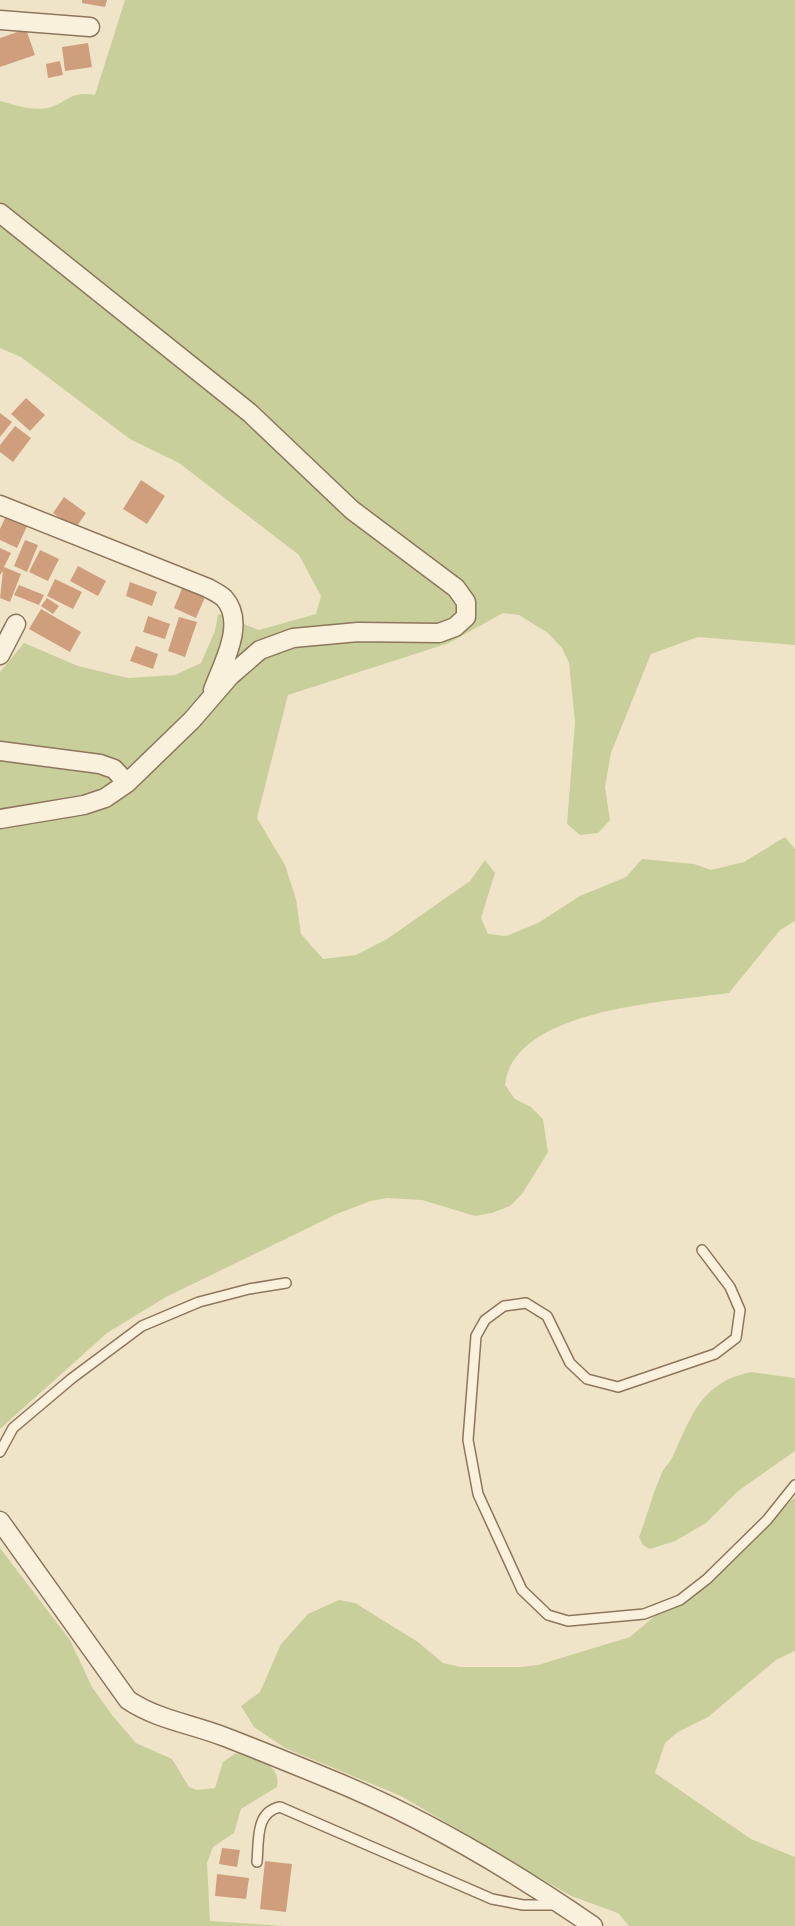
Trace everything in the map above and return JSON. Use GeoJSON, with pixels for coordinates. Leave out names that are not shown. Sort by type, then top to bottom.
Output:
{"type":"FeatureCollection","features":[{"type":"Feature","properties":{"kind":"street"},"geometry":{"type":"LineString","coordinates":[[0,20],[90,27]]}},
{"type":"Feature","properties":{"kind":"street"},"geometry":{"type":"LineString","coordinates":[[0,213],[250,413],[352,510],[456,588],[466,603],[466,617],[455,627],[439,633],[358,632],[293,638],[260,650],[230,676],[208,702],[127,783],[105,798],[84,805],[0,819]]}},
{"type":"Feature","properties":{"kind":"street"},"geometry":{"type":"LineString","coordinates":[[0,505],[208,588],[225,599],[232,615],[233,636],[208,702]]}},
{"type":"Feature","properties":{"kind":"street"},"geometry":{"type":"LineString","coordinates":[[0,655],[15,624]]}},
{"type":"Feature","properties":{"kind":"street"},"geometry":{"type":"LineString","coordinates":[[0,751],[100,764],[114,769],[127,783]]}},
{"type":"Feature","properties":{"kind":"street"},"geometry":{"type":"LineString","coordinates":[[0,1521],[128,1700],[142,1709],[176,1723],[223,1736],[355,1790],[444,1832],[593,1926]]}},
{"type":"Feature","properties":{"kind":"lane"},"geometry":{"type":"LineString","coordinates":[[702,1250],[730,1287],[740,1310],[736,1338],[714,1354],[618,1387],[587,1379],[570,1363],[547,1316],[526,1303],[504,1306],[485,1320],[476,1336],[468,1440],[478,1494],[522,1590],[548,1615],[568,1621],[644,1614],[680,1600],[707,1579],[766,1520],[795,1485]]}},
{"type":"Feature","properties":{"kind":"lane"},"geometry":{"type":"LineString","coordinates":[[0,1452],[13,1428],[71,1378],[142,1326],[199,1302],[286,1282]]}},
{"type":"Feature","properties":{"kind":"lane"},"geometry":{"type":"LineString","coordinates":[[256,1862],[261,1819],[271,1809],[280,1807],[492,1899],[523,1905],[563,1905]]}},
{"type":"Feature","properties":{"kind":"green space"},"geometry":{"type":"Polygon","coordinates":[[[125,0],[795,0],[795,645],[698,637],[651,654],[611,753],[605,787],[610,820],[598,833],[580,835],[567,824],[575,722],[569,663],[562,648],[548,633],[519,615],[503,613],[449,643],[288,695],[257,818],[285,865],[296,899],[301,934],[323,959],[356,955],[387,939],[470,881],[485,860],[495,873],[481,918],[488,934],[506,936],[538,923],[580,896],[626,877],[642,859],[694,864],[711,870],[744,862],[785,837],[795,849],[795,921],[780,930],[729,993],[634,1006],[564,1024],[535,1039],[514,1059],[505,1085],[515,1099],[531,1107],[543,1119],[548,1152],[522,1194],[510,1206],[475,1216],[422,1200],[387,1198],[371,1201],[339,1213],[166,1297],[107,1333],[0,1429],[0,672],[24,643],[78,666],[128,678],[175,675],[201,663],[215,631],[218,614],[259,630],[316,614],[321,596],[299,555],[179,463],[130,439],[21,357],[0,348],[0,101],[41,109],[54,106],[79,94],[95,95],[125,0]]]}},
{"type":"Feature","properties":{"kind":"green space"},"geometry":{"type":"Polygon","coordinates":[[[751,1372],[795,1378],[795,1451],[738,1491],[706,1523],[675,1541],[650,1549],[643,1545],[639,1537],[658,1483],[693,1414],[710,1392],[721,1383],[751,1372]]]}},
{"type":"Feature","properties":{"kind":"green space"},"geometry":{"type":"Polygon","coordinates":[[[795,1497],[795,1651],[776,1660],[708,1717],[678,1732],[665,1743],[655,1773],[751,1839],[795,1857],[795,1926],[629,1926],[618,1913],[571,1896],[401,1796],[285,1748],[254,1727],[241,1706],[260,1692],[281,1644],[308,1614],[339,1600],[355,1603],[418,1642],[443,1663],[460,1667],[538,1665],[630,1637],[795,1497]]]}},
{"type":"Feature","properties":{"kind":"green space"},"geometry":{"type":"Polygon","coordinates":[[[0,1548],[70,1640],[92,1687],[112,1715],[136,1743],[172,1759],[189,1787],[197,1790],[215,1788],[223,1762],[236,1753],[265,1763],[275,1772],[277,1787],[241,1809],[234,1833],[213,1847],[207,1863],[210,1921],[284,1926],[0,1926],[0,1548]]]}},
{"type":"Feature","properties":{"kind":"building"},"geometry":{"type":"Polygon","coordinates":[[[82,0],[107,0],[105,7],[82,3],[82,0]]]}},
{"type":"Feature","properties":{"kind":"building"},"geometry":{"type":"Polygon","coordinates":[[[26,29],[35,55],[0,67],[0,38],[26,29]]]}},
{"type":"Feature","properties":{"kind":"building"},"geometry":{"type":"Polygon","coordinates":[[[88,43],[92,67],[65,71],[62,47],[88,43]]]}},
{"type":"Feature","properties":{"kind":"building"},"geometry":{"type":"Polygon","coordinates":[[[60,61],[63,75],[48,78],[46,64],[60,61]]]}},
{"type":"Feature","properties":{"kind":"building"},"geometry":{"type":"Polygon","coordinates":[[[26,398],[45,415],[30,431],[11,414],[26,398]]]}},
{"type":"Feature","properties":{"kind":"building"},"geometry":{"type":"Polygon","coordinates":[[[0,413],[12,422],[0,437],[0,413]]]}},
{"type":"Feature","properties":{"kind":"building"},"geometry":{"type":"Polygon","coordinates":[[[15,426],[31,438],[13,462],[0,452],[0,445],[15,426]]]}},
{"type":"Feature","properties":{"kind":"building"},"geometry":{"type":"Polygon","coordinates":[[[141,480],[165,496],[147,524],[123,509],[141,480]]]}},
{"type":"Feature","properties":{"kind":"building"},"geometry":{"type":"Polygon","coordinates":[[[64,497],[86,513],[75,529],[53,513],[64,497]]]}},
{"type":"Feature","properties":{"kind":"building"},"geometry":{"type":"Polygon","coordinates":[[[6,516],[27,526],[17,548],[0,540],[0,529],[6,516]]]}},
{"type":"Feature","properties":{"kind":"building"},"geometry":{"type":"Polygon","coordinates":[[[25,540],[38,545],[27,572],[14,566],[25,540]]]}},
{"type":"Feature","properties":{"kind":"building"},"geometry":{"type":"Polygon","coordinates":[[[0,548],[11,553],[4,567],[21,574],[10,602],[0,598],[3,571],[0,575],[0,548]]]}},
{"type":"Feature","properties":{"kind":"building"},"geometry":{"type":"Polygon","coordinates":[[[40,550],[59,559],[48,581],[29,572],[40,550]]]}},
{"type":"Feature","properties":{"kind":"building"},"geometry":{"type":"Polygon","coordinates":[[[78,566],[106,581],[98,596],[70,581],[78,566]]]}},
{"type":"Feature","properties":{"kind":"building"},"geometry":{"type":"Polygon","coordinates":[[[55,579],[82,592],[73,609],[47,596],[55,579]]]}},
{"type":"Feature","properties":{"kind":"building"},"geometry":{"type":"Polygon","coordinates":[[[130,582],[157,592],[152,606],[126,596],[130,582]]]}},
{"type":"Feature","properties":{"kind":"building"},"geometry":{"type":"Polygon","coordinates":[[[19,585],[44,595],[39,605],[14,595],[19,585]]]}},
{"type":"Feature","properties":{"kind":"building"},"geometry":{"type":"Polygon","coordinates":[[[183,586],[206,595],[196,618],[174,608],[183,586]]]}},
{"type":"Feature","properties":{"kind":"building"},"geometry":{"type":"Polygon","coordinates":[[[47,598],[59,606],[53,614],[41,606],[47,598]]]}},
{"type":"Feature","properties":{"kind":"building"},"geometry":{"type":"Polygon","coordinates":[[[41,609],[81,632],[70,652],[29,629],[41,609]]]}},
{"type":"Feature","properties":{"kind":"building"},"geometry":{"type":"Polygon","coordinates":[[[148,616],[170,624],[165,639],[143,632],[148,616]]]}},
{"type":"Feature","properties":{"kind":"building"},"geometry":{"type":"Polygon","coordinates":[[[179,617],[197,622],[185,657],[168,651],[179,617]]]}},
{"type":"Feature","properties":{"kind":"building"},"geometry":{"type":"Polygon","coordinates":[[[136,646],[158,654],[153,669],[130,661],[136,646]]]}},
{"type":"Feature","properties":{"kind":"building"},"geometry":{"type":"Polygon","coordinates":[[[222,1848],[240,1850],[237,1867],[219,1864],[222,1848]]]}},
{"type":"Feature","properties":{"kind":"building"},"geometry":{"type":"Polygon","coordinates":[[[265,1861],[292,1864],[286,1912],[260,1909],[265,1861]]]}},
{"type":"Feature","properties":{"kind":"building"},"geometry":{"type":"Polygon","coordinates":[[[217,1874],[249,1878],[246,1899],[215,1896],[217,1874]]]}}]}
